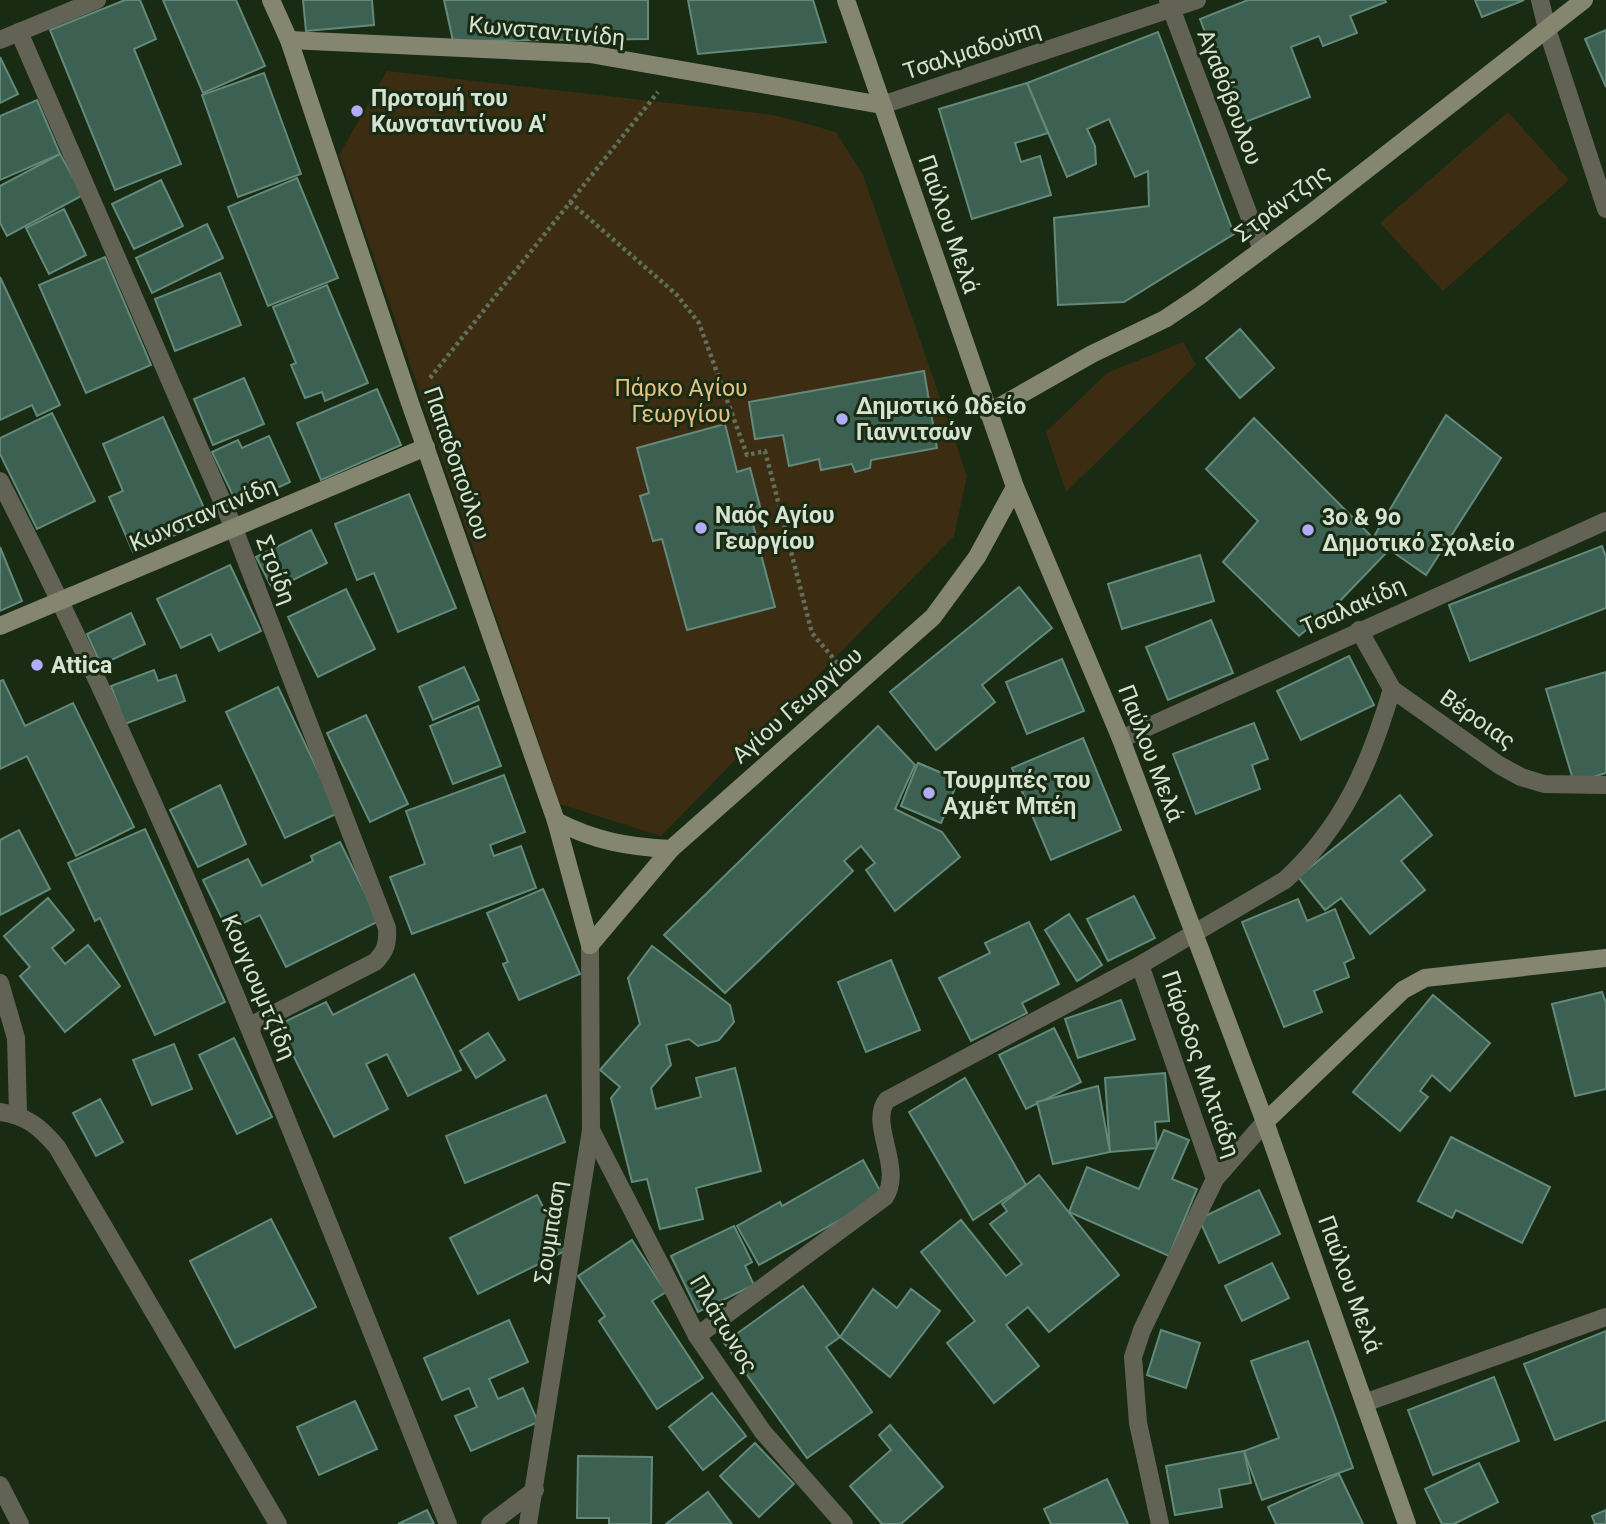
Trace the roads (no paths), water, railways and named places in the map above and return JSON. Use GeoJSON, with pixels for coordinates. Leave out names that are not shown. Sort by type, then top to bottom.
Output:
{"type":"FeatureCollection","features":[{"type":"Feature","properties":{"kind":"street"},"geometry":{"type":"LineString","coordinates":[[0,40],[97,0]]}},
{"type":"Feature","properties":{"kind":"street","name":"Παπαδοπούλου"},"geometry":{"type":"LineString","coordinates":[[271,0],[289,40],[410,403],[556,821],[590,944]]}},
{"type":"Feature","properties":{"kind":"street","name":"Παύλου Μελά"},"geometry":{"type":"LineString","coordinates":[[846,0],[988,413],[1015,486],[1121,739],[1265,1122],[1367,1402],[1407,1524]]}},
{"type":"Feature","properties":{"kind":"street","name":"Τσαλμαδούπη"},"geometry":{"type":"LineString","coordinates":[[882,105],[1170,5],[1197,0]]}},
{"type":"Feature","properties":{"kind":"street"},"geometry":{"type":"LineString","coordinates":[[1541,0],[1547,29],[1606,209]]}},
{"type":"Feature","properties":{"kind":"street","name":"Στράντζης"},"geometry":{"type":"LineString","coordinates":[[988,413],[1092,354],[1165,319],[1262,250],[1584,0]]}},
{"type":"Feature","properties":{"kind":"street","name":"Αγαθόβουλου"},"geometry":{"type":"LineString","coordinates":[[1170,5],[1262,250]]}},
{"type":"Feature","properties":{"kind":"street","name":"Στοίδη"},"geometry":{"type":"LineString","coordinates":[[19,32],[233,526],[387,928],[385,952],[375,962],[250,1026]]}},
{"type":"Feature","properties":{"kind":"street","name":"Κωνσταντινίδη"},"geometry":{"type":"LineString","coordinates":[[289,40],[590,54],[882,105]]}},
{"type":"Feature","properties":{"kind":"street","name":"Κωνσταντινίδη"},"geometry":{"type":"LineString","coordinates":[[0,626],[426,447]]}},
{"type":"Feature","properties":{"kind":"street","name":"Κουγιουμτζίδη"},"geometry":{"type":"LineString","coordinates":[[0,481],[62,601],[250,1026],[448,1524]]}},
{"type":"Feature","properties":{"kind":"street","name":"Αγίου Γεωργίου"},"geometry":{"type":"LineString","coordinates":[[590,944],[671,849],[933,617],[977,557],[1015,486]]}},
{"type":"Feature","properties":{"kind":"street","name":"Τσαλακίδη"},"geometry":{"type":"LineString","coordinates":[[1121,739],[1606,521]]}},
{"type":"Feature","properties":{"kind":"street","name":"Βέροιας"},"geometry":{"type":"LineString","coordinates":[[1359,630],[1392,689],[1521,777],[1544,784],[1606,785]]}},
{"type":"Feature","properties":{"kind":"street"},"geometry":{"type":"LineString","coordinates":[[697,1336],[885,1197],[891,1182],[881,1115],[887,1100],[1140,965],[1285,880],[1303,863],[1351,800],[1380,730],[1392,689]]}},
{"type":"Feature","properties":{"kind":"street"},"geometry":{"type":"LineString","coordinates":[[556,821],[611,844],[671,849]]}},
{"type":"Feature","properties":{"kind":"street","name":"Σουμπάση"},"geometry":{"type":"LineString","coordinates":[[528,1524],[591,1130],[590,944]]}},
{"type":"Feature","properties":{"kind":"street"},"geometry":{"type":"LineString","coordinates":[[1160,1524],[1138,1423],[1133,1357],[1142,1330],[1215,1179],[1265,1122],[1403,990],[1425,978],[1606,958]]}},
{"type":"Feature","properties":{"kind":"street","name":"Πάροδος Μιλτιάδη"},"geometry":{"type":"LineString","coordinates":[[1140,965],[1215,1179]]}},
{"type":"Feature","properties":{"kind":"street"},"geometry":{"type":"LineString","coordinates":[[0,983],[16,1038],[18,1114]]}},
{"type":"Feature","properties":{"kind":"street"},"geometry":{"type":"LineString","coordinates":[[0,1112],[18,1114],[38,1126],[57,1147],[278,1524]]}},
{"type":"Feature","properties":{"kind":"street","name":"Πλάτωνος"},"geometry":{"type":"LineString","coordinates":[[591,1130],[697,1336],[763,1432],[844,1524]]}},
{"type":"Feature","properties":{"kind":"street"},"geometry":{"type":"LineString","coordinates":[[1367,1402],[1606,1317]]}},
{"type":"Feature","properties":{"kind":"street"},"geometry":{"type":"LineString","coordinates":[[0,1485],[20,1524]]}},
{"type":"Feature","properties":{"kind":"street"},"geometry":{"type":"LineString","coordinates":[[490,1524],[535,1490]]}},
{"type":"Feature","properties":{"kind":"place","name":"Προτομή του Κωνσταντίνου Α'"},"geometry":{"type":"Point","coordinates":[357,111]}},
{"type":"Feature","properties":{"kind":"place","name":"Δημοτικό Ωδείο Γιαννιτσών"},"geometry":{"type":"Point","coordinates":[842,419]}},
{"type":"Feature","properties":{"kind":"place","name":"Ναός Αγίου Γεωργίου"},"geometry":{"type":"Point","coordinates":[701,528]}},
{"type":"Feature","properties":{"kind":"place","name":"3ο & 9ο Δημοτικό Σχολείο"},"geometry":{"type":"Point","coordinates":[1308,530]}},
{"type":"Feature","properties":{"kind":"place","name":"Attica"},"geometry":{"type":"Point","coordinates":[37,665]}},
{"type":"Feature","properties":{"kind":"place","name":"Τουρμπές του Αχμέτ Μπέη"},"geometry":{"type":"Point","coordinates":[929,793]}},
{"type":"Feature","properties":{"kind":"park label","name":"Πάρκο Αγίου Γεωργίου"},"geometry":{"type":"Point","coordinates":[681,401]}}]}
